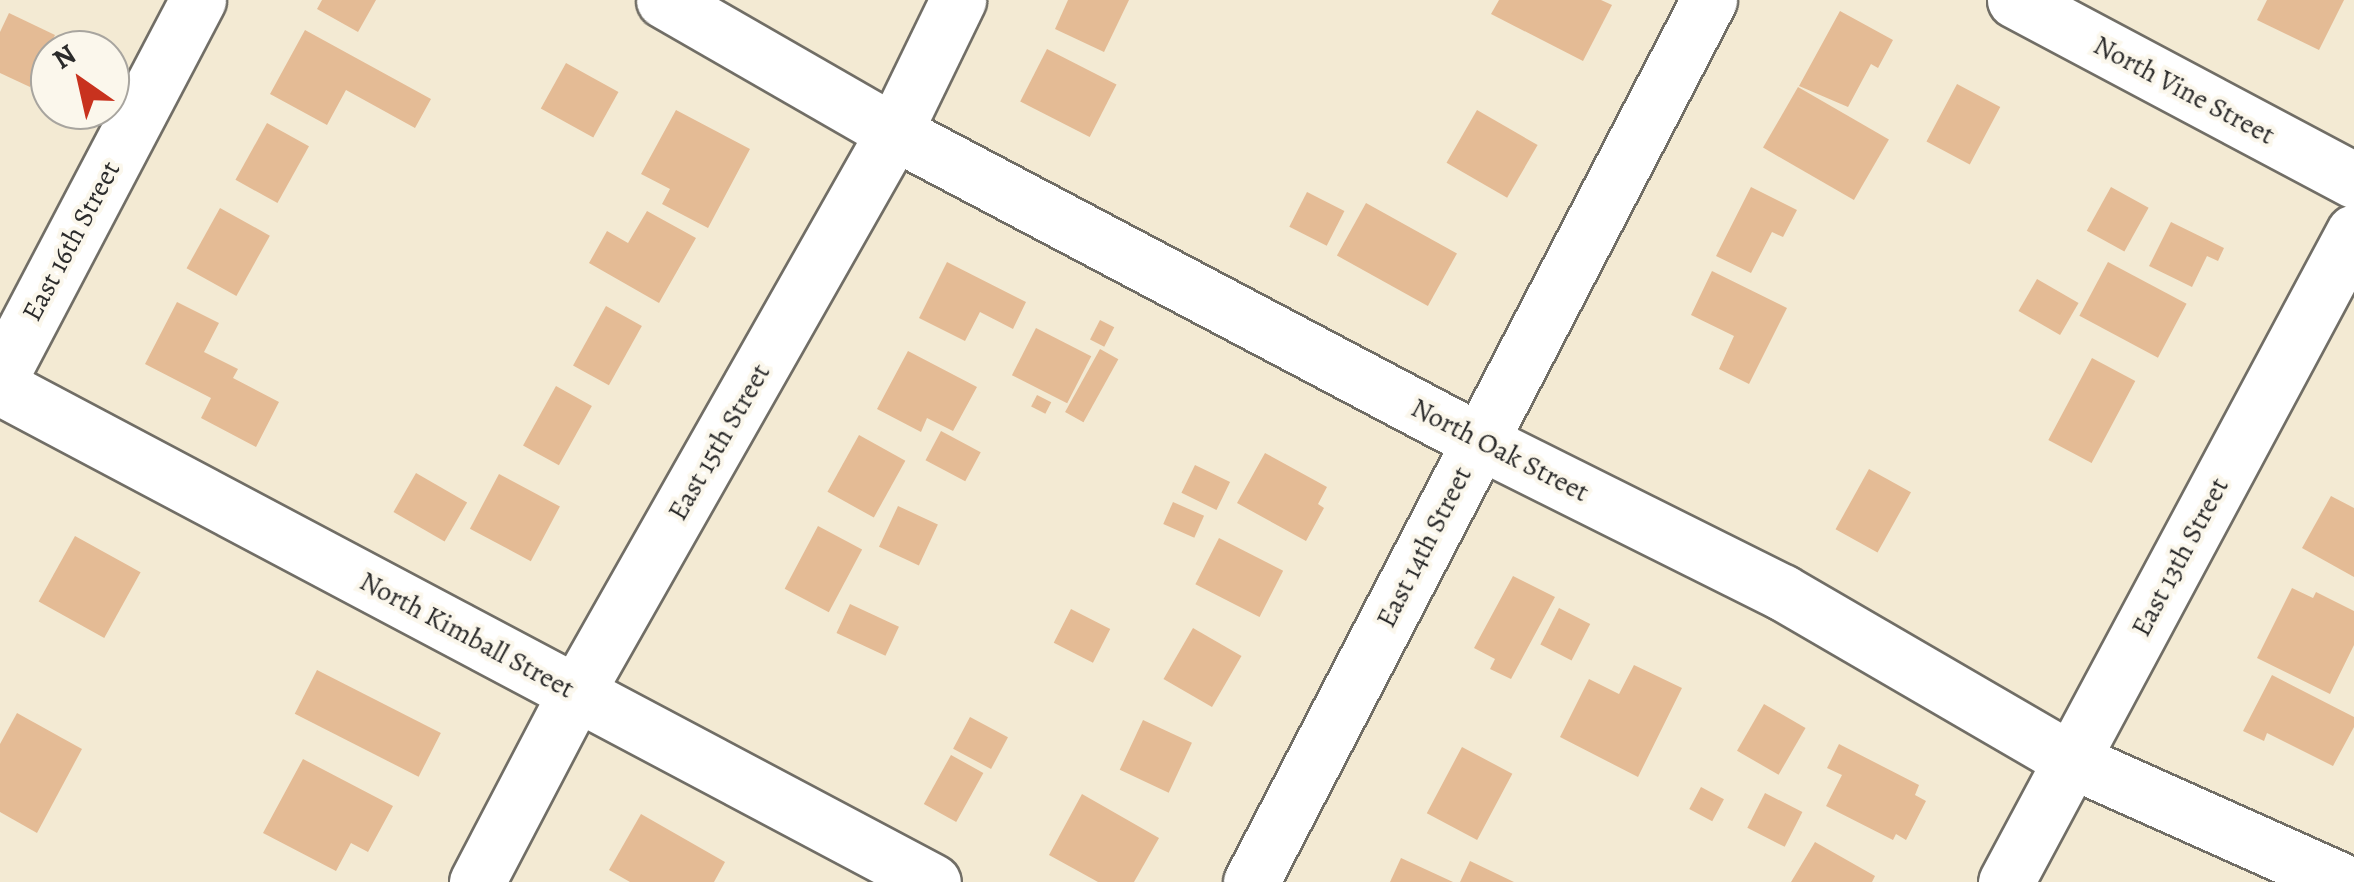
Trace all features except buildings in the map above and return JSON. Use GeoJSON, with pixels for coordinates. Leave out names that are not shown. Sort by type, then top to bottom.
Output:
{"type":"FeatureCollection","features":[{"type":"Feature","properties":{"kind":"street","name":"East 16th Street"},"geometry":{"type":"LineString","coordinates":[[0,377],[198,0]]}},
{"type":"Feature","properties":{"kind":"street","name":"North Oak Street"},"geometry":{"type":"LineString","coordinates":[[664,0],[894,132],[1479,441],[1782,592],[2071,760],[2344,882]]}},
{"type":"Feature","properties":{"kind":"street","name":"East 15th Street"},"geometry":{"type":"LineString","coordinates":[[478,882],[576,693],[894,132],[958,0]]}},
{"type":"Feature","properties":{"kind":"street","name":"East 14th Street"},"geometry":{"type":"LineString","coordinates":[[1251,882],[1709,0]]}},
{"type":"Feature","properties":{"kind":"street","name":"North Vine Street"},"geometry":{"type":"LineString","coordinates":[[2015,0],[2354,180]]}},
{"type":"Feature","properties":{"kind":"street","name":"East 13th Street"},"geometry":{"type":"LineString","coordinates":[[2006,882],[2354,232]]}},
{"type":"Feature","properties":{"kind":"street","name":"North Kimball Street"},"geometry":{"type":"LineString","coordinates":[[0,387],[933,882]]}}]}
